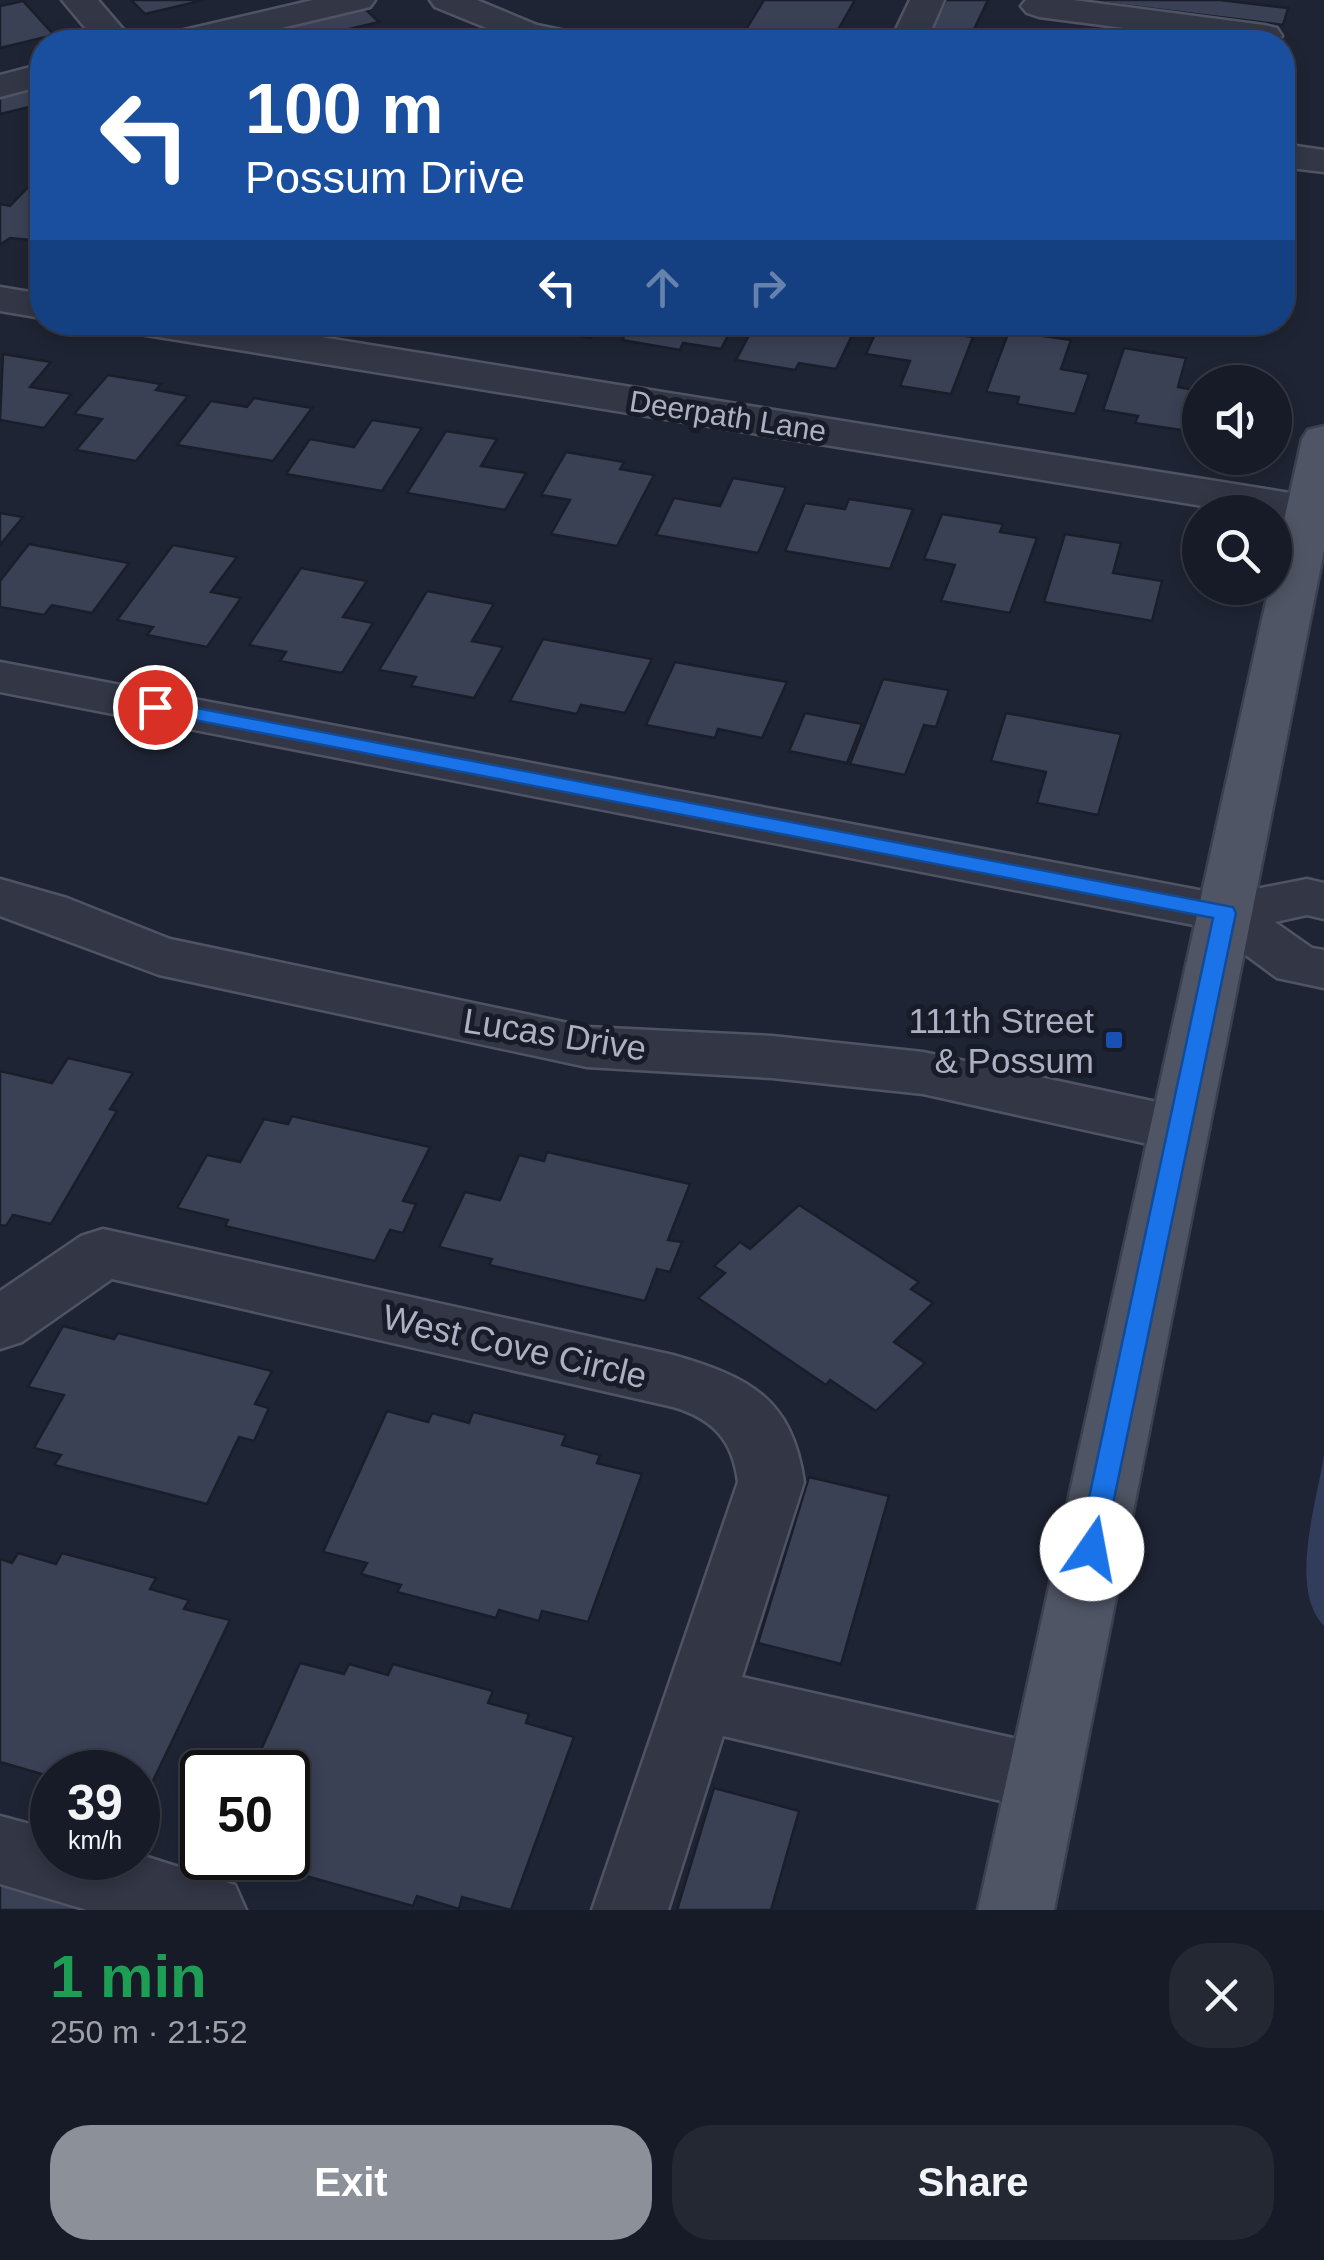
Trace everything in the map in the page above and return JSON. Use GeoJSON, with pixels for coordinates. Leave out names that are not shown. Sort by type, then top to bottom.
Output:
{"type":"FeatureCollection","features":[{"type":"Feature","properties":{"kind":"main road"},"geometry":{"type":"LineString","coordinates":[[1016,1910],[1324,439]]}},
{"type":"Feature","properties":{"kind":"street"},"geometry":{"type":"LineString","coordinates":[[79,0],[105,30]]}},
{"type":"Feature","properties":{"kind":"street"},"geometry":{"type":"LineString","coordinates":[[231,30],[358,0]]}},
{"type":"Feature","properties":{"kind":"street"},"geometry":{"type":"LineString","coordinates":[[448,0],[519,30]]}},
{"type":"Feature","properties":{"kind":"street"},"geometry":{"type":"LineString","coordinates":[[913,30],[927,0]]}},
{"type":"Feature","properties":{"kind":"street"},"geometry":{"type":"LineString","coordinates":[[1028,30],[1040,3],[1223,30]]}},
{"type":"Feature","properties":{"kind":"street"},"geometry":{"type":"LineString","coordinates":[[0,86],[30,79]]}},
{"type":"Feature","properties":{"kind":"street"},"geometry":{"type":"LineString","coordinates":[[1295,157],[1324,160]]}},
{"type":"Feature","properties":{"kind":"street"},"geometry":{"type":"LineString","coordinates":[[0,299],[30,304]]}},
{"type":"Feature","properties":{"kind":"street","name":"Deerpath Lane"},"geometry":{"type":"LineString","coordinates":[[226,335],[1309,510]]}},
{"type":"Feature","properties":{"kind":"street"},"geometry":{"type":"LineString","coordinates":[[0,677],[1225,913],[1307,898],[1324,900]]}},
{"type":"Feature","properties":{"kind":"street","name":"Lucas Drive"},"geometry":{"type":"LineString","coordinates":[[0,896],[48,910],[158,956],[587,1047],[923,1072],[1180,1129]]}},
{"type":"Feature","properties":{"kind":"street"},"geometry":{"type":"LineString","coordinates":[[1225,913],[1297,964],[1324,969]]}},
{"type":"Feature","properties":{"kind":"street","name":"West Cove Circle"},"geometry":{"type":"LineString","coordinates":[[0,1324],[103,1254],[690,1386],[733,1403],[758,1430],[769,1452],[771,1482],[630,1910]]}},
{"type":"Feature","properties":{"kind":"street"},"geometry":{"type":"LineString","coordinates":[[702,1700],[1044,1778]]}},
{"type":"Feature","properties":{"kind":"street"},"geometry":{"type":"LineString","coordinates":[[0,1850],[208,1910]]}},
{"type":"Feature","properties":{"kind":"water"},"geometry":{"type":"Polygon","coordinates":[[[1324,1455],[1324,1626],[1313,1610],[1306,1568],[1324,1455]]]}},
{"type":"Feature","properties":{"kind":"building"},"geometry":{"type":"Polygon","coordinates":[[[131,0],[204,0],[145,14],[131,0]]]}},
{"type":"Feature","properties":{"kind":"building"},"geometry":{"type":"Polygon","coordinates":[[[764,0],[855,0],[838,30],[746,30],[764,0]]]}},
{"type":"Feature","properties":{"kind":"building"},"geometry":{"type":"Polygon","coordinates":[[[946,0],[988,0],[974,30],[930,30],[946,0]]]}},
{"type":"Feature","properties":{"kind":"building"},"geometry":{"type":"Polygon","coordinates":[[[1082,0],[1220,0],[1288,8],[1283,25],[1082,0]]]}},
{"type":"Feature","properties":{"kind":"building"},"geometry":{"type":"Polygon","coordinates":[[[23,1],[49,30],[30,30],[30,41],[0,48],[0,6],[23,1]]]}},
{"type":"Feature","properties":{"kind":"building"},"geometry":{"type":"Polygon","coordinates":[[[362,6],[379,22],[345,30],[260,30],[362,6]]]}},
{"type":"Feature","properties":{"kind":"building"},"geometry":{"type":"Polygon","coordinates":[[[30,86],[30,107],[0,114],[0,93],[30,86]]]}},
{"type":"Feature","properties":{"kind":"building"},"geometry":{"type":"Polygon","coordinates":[[[30,185],[30,240],[10,238],[0,245],[0,204],[10,206],[30,185]]]}},
{"type":"Feature","properties":{"kind":"building"},"geometry":{"type":"Polygon","coordinates":[[[625,335],[728,335],[721,349],[683,343],[680,350],[622,340],[625,335]]]}},
{"type":"Feature","properties":{"kind":"building"},"geometry":{"type":"Polygon","coordinates":[[[749,335],[852,335],[836,369],[799,363],[795,370],[736,360],[749,335]]]}},
{"type":"Feature","properties":{"kind":"building"},"geometry":{"type":"Polygon","coordinates":[[[875,335],[973,337],[951,394],[900,386],[910,361],[866,354],[875,335]]]}},
{"type":"Feature","properties":{"kind":"building"},"geometry":{"type":"Polygon","coordinates":[[[1007,335],[1071,340],[1061,369],[1089,374],[1075,414],[1017,404],[1019,397],[986,392],[1007,335]]]}},
{"type":"Feature","properties":{"kind":"building"},"geometry":{"type":"Polygon","coordinates":[[[1124,348],[1186,358],[1178,387],[1182,388],[1182,430],[1135,423],[1138,416],[1103,410],[1124,348]]]}},
{"type":"Feature","properties":{"kind":"building"},"geometry":{"type":"Polygon","coordinates":[[[3,354],[51,362],[30,387],[71,394],[44,428],[0,420],[3,354]]]}},
{"type":"Feature","properties":{"kind":"building"},"geometry":{"type":"Polygon","coordinates":[[[108,375],[161,384],[156,390],[188,396],[136,461],[76,450],[102,419],[74,414],[108,375]]]}},
{"type":"Feature","properties":{"kind":"building"},"geometry":{"type":"Polygon","coordinates":[[[254,398],[312,408],[273,461],[177,445],[211,401],[247,407],[254,398]]]}},
{"type":"Feature","properties":{"kind":"building"},"geometry":{"type":"Polygon","coordinates":[[[372,420],[422,428],[382,491],[286,474],[310,439],[354,447],[372,420]]]}},
{"type":"Feature","properties":{"kind":"building"},"geometry":{"type":"Polygon","coordinates":[[[446,431],[497,439],[481,466],[526,473],[505,510],[407,493],[446,431]]]}},
{"type":"Feature","properties":{"kind":"building"},"geometry":{"type":"Polygon","coordinates":[[[566,452],[624,462],[620,469],[654,475],[617,546],[551,534],[570,500],[541,495],[566,452]]]}},
{"type":"Feature","properties":{"kind":"building"},"geometry":{"type":"Polygon","coordinates":[[[733,478],[786,487],[758,553],[656,535],[674,498],[720,506],[733,478]]]}},
{"type":"Feature","properties":{"kind":"building"},"geometry":{"type":"Polygon","coordinates":[[[849,499],[913,509],[890,569],[785,551],[805,503],[845,509],[849,499]]]}},
{"type":"Feature","properties":{"kind":"building"},"geometry":{"type":"Polygon","coordinates":[[[0,513],[23,517],[0,545],[0,513]]]}},
{"type":"Feature","properties":{"kind":"building"},"geometry":{"type":"Polygon","coordinates":[[[942,514],[1003,524],[1000,532],[1037,538],[1010,613],[941,601],[955,565],[924,559],[942,514]]]}},
{"type":"Feature","properties":{"kind":"building"},"geometry":{"type":"Polygon","coordinates":[[[1065,534],[1121,543],[1113,573],[1162,581],[1152,621],[1044,602],[1065,534]]]}},
{"type":"Feature","properties":{"kind":"building"},"geometry":{"type":"Polygon","coordinates":[[[29,544],[129,563],[92,613],[52,605],[44,615],[0,607],[0,581],[29,544]]]}},
{"type":"Feature","properties":{"kind":"building"},"geometry":{"type":"Polygon","coordinates":[[[173,545],[237,557],[211,592],[241,598],[207,647],[147,635],[153,627],[117,620],[173,545]]]}},
{"type":"Feature","properties":{"kind":"building"},"geometry":{"type":"Polygon","coordinates":[[[301,568],[367,581],[343,617],[373,623],[342,673],[280,661],[286,652],[249,645],[301,568]]]}},
{"type":"Feature","properties":{"kind":"building"},"geometry":{"type":"Polygon","coordinates":[[[427,591],[494,604],[472,641],[503,647],[474,698],[411,686],[416,677],[379,670],[427,591]]]}},
{"type":"Feature","properties":{"kind":"building"},"geometry":{"type":"Polygon","coordinates":[[[543,639],[652,659],[625,713],[581,705],[577,714],[510,701],[543,639]]]}},
{"type":"Feature","properties":{"kind":"building"},"geometry":{"type":"Polygon","coordinates":[[[675,662],[787,682],[762,738],[718,729],[715,738],[646,725],[675,662]]]}},
{"type":"Feature","properties":{"kind":"building"},"geometry":{"type":"Polygon","coordinates":[[[883,679],[949,690],[936,727],[924,725],[905,775],[850,764],[883,679]]]}},
{"type":"Feature","properties":{"kind":"building"},"geometry":{"type":"Polygon","coordinates":[[[805,713],[862,724],[847,763],[789,751],[805,713]]]}},
{"type":"Feature","properties":{"kind":"building"},"geometry":{"type":"Polygon","coordinates":[[[1006,713],[1121,734],[1098,815],[1037,803],[1046,772],[991,761],[1006,713]]]}},
{"type":"Feature","properties":{"kind":"building"},"geometry":{"type":"Polygon","coordinates":[[[68,1058],[133,1073],[110,1109],[117,1111],[51,1224],[13,1215],[6,1226],[0,1225],[0,1071],[52,1083],[68,1058]]]}},
{"type":"Feature","properties":{"kind":"building"},"geometry":{"type":"Polygon","coordinates":[[[292,1116],[430,1147],[403,1201],[416,1204],[403,1233],[390,1230],[375,1261],[225,1226],[228,1220],[177,1208],[207,1155],[240,1162],[264,1119],[288,1124],[292,1116]]]}},
{"type":"Feature","properties":{"kind":"building"},"geometry":{"type":"Polygon","coordinates":[[[547,1152],[690,1184],[668,1240],[682,1242],[670,1272],[657,1269],[645,1301],[489,1265],[492,1259],[439,1247],[465,1192],[500,1200],[519,1155],[544,1161],[547,1152]]]}},
{"type":"Feature","properties":{"kind":"building"},"geometry":{"type":"Polygon","coordinates":[[[799,1205],[919,1282],[911,1289],[933,1303],[894,1342],[925,1363],[876,1411],[830,1380],[826,1385],[698,1298],[725,1273],[714,1266],[740,1242],[750,1249],[799,1205]]]}},
{"type":"Feature","properties":{"kind":"building"},"geometry":{"type":"Polygon","coordinates":[[[63,1326],[114,1339],[118,1333],[272,1371],[255,1404],[269,1408],[254,1441],[239,1437],[207,1504],[54,1465],[61,1455],[34,1448],[64,1395],[28,1387],[63,1326]]]}},
{"type":"Feature","properties":{"kind":"building"},"geometry":{"type":"Polygon","coordinates":[[[387,1411],[428,1422],[432,1413],[469,1423],[473,1412],[566,1435],[562,1445],[600,1455],[597,1463],[642,1474],[588,1622],[542,1611],[539,1621],[499,1610],[496,1618],[397,1592],[401,1585],[361,1574],[367,1563],[323,1552],[387,1411]]]}},
{"type":"Feature","properties":{"kind":"building"},"geometry":{"type":"Polygon","coordinates":[[[809,1477],[889,1496],[841,1664],[758,1643],[809,1477]]]}},
{"type":"Feature","properties":{"kind":"building"},"geometry":{"type":"Polygon","coordinates":[[[18,1553],[56,1564],[62,1553],[156,1578],[150,1589],[189,1600],[184,1609],[230,1620],[160,1766],[160,1750],[30,1750],[30,1771],[0,1762],[0,1559],[12,1563],[18,1553]]]}},
{"type":"Feature","properties":{"kind":"building"},"geometry":{"type":"Polygon","coordinates":[[[300,1663],[344,1674],[349,1664],[388,1675],[393,1664],[493,1691],[488,1703],[529,1714],[526,1723],[574,1737],[511,1910],[462,1897],[459,1909],[417,1896],[413,1906],[310,1877],[310,1750],[261,1750],[300,1663]]]}},
{"type":"Feature","properties":{"kind":"building"},"geometry":{"type":"Polygon","coordinates":[[[714,1788],[799,1811],[771,1910],[677,1910],[714,1788]]]}},
{"type":"Feature","properties":{"kind":"building"},"geometry":{"type":"Polygon","coordinates":[[[0,1883],[92,1910],[0,1910],[0,1883]]]}},
{"type":"Feature","properties":{"kind":"place","name":"111th Street & Possum"},"geometry":{"type":"Point","coordinates":[1114,1040]}},
{"type":"Feature","properties":{"kind":"route"},"geometry":{"type":"LineString","coordinates":[[155,707],[1225,913],[1092,1549]]}}]}
